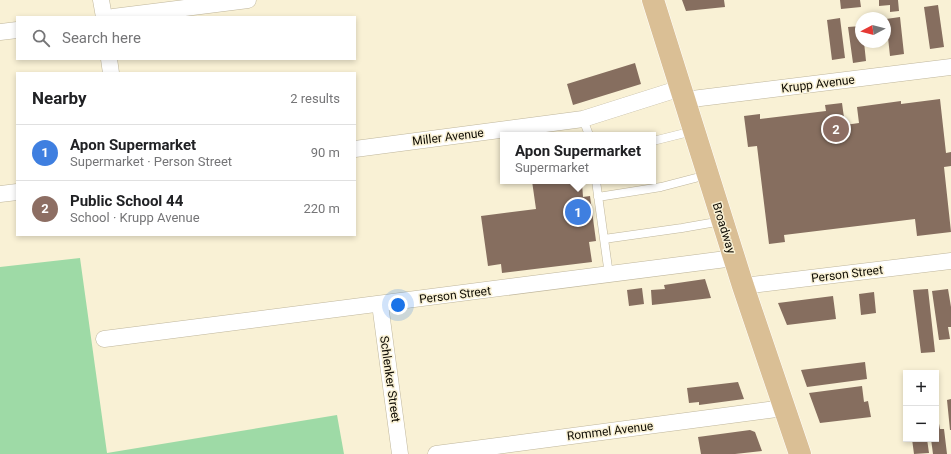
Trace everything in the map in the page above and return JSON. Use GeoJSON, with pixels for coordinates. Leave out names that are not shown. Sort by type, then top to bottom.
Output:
{"type":"FeatureCollection","features":[{"type":"Feature","properties":{"kind":"main road","name":"Broadway"},"geometry":{"type":"LineString","coordinates":[[653,0],[742,286],[800,454]]}},
{"type":"Feature","properties":{"kind":"street"},"geometry":{"type":"LineString","coordinates":[[101,0],[104,16]]}},
{"type":"Feature","properties":{"kind":"street"},"geometry":{"type":"LineString","coordinates":[[121,16],[248,0]]}},
{"type":"Feature","properties":{"kind":"street"},"geometry":{"type":"LineString","coordinates":[[0,32],[16,30]]}},
{"type":"Feature","properties":{"kind":"street"},"geometry":{"type":"LineString","coordinates":[[109,60],[111,72]]}},
{"type":"Feature","properties":{"kind":"street","name":"Krupp Avenue"},"geometry":{"type":"LineString","coordinates":[[682,94],[951,67]]}},
{"type":"Feature","properties":{"kind":"street","name":"Miller Avenue"},"geometry":{"type":"LineString","coordinates":[[356,148],[583,119],[682,94]]}},
{"type":"Feature","properties":{"kind":"street"},"geometry":{"type":"LineString","coordinates":[[0,194],[16,192]]}},
{"type":"Feature","properties":{"kind":"street","name":"Person Street"},"geometry":{"type":"LineString","coordinates":[[104,339],[734,258]]}},
{"type":"Feature","properties":{"kind":"street","name":"Person Street"},"geometry":{"type":"LineString","coordinates":[[742,286],[951,261]]}},
{"type":"Feature","properties":{"kind":"street","name":"Schlenker Street"},"geometry":{"type":"LineString","coordinates":[[380,304],[400,454]]}},
{"type":"Feature","properties":{"kind":"street","name":"Rommel Avenue"},"geometry":{"type":"LineString","coordinates":[[436,454],[784,408]]}},
{"type":"Feature","properties":{"kind":"lane"},"geometry":{"type":"LineString","coordinates":[[583,119],[588,132]]}},
{"type":"Feature","properties":{"kind":"lane"},"geometry":{"type":"LineString","coordinates":[[656,140],[694,131]]}},
{"type":"Feature","properties":{"kind":"lane"},"geometry":{"type":"LineString","coordinates":[[598,197],[661,187],[708,175]]}},
{"type":"Feature","properties":{"kind":"lane"},"geometry":{"type":"LineString","coordinates":[[596,184],[608,275]]}},
{"type":"Feature","properties":{"kind":"lane"},"geometry":{"type":"LineString","coordinates":[[604,239],[722,221]]}},
{"type":"Feature","properties":{"kind":"green space"},"geometry":{"type":"Polygon","coordinates":[[[80,258],[107,453],[337,415],[344,454],[0,454],[0,267],[80,258]]]}},
{"type":"Feature","properties":{"kind":"building"},"geometry":{"type":"Polygon","coordinates":[[[682,0],[724,0],[725,7],[686,11],[682,0]]]}},
{"type":"Feature","properties":{"kind":"building"},"geometry":{"type":"Polygon","coordinates":[[[840,0],[860,0],[861,7],[841,9],[840,0]]]}},
{"type":"Feature","properties":{"kind":"building"},"geometry":{"type":"Polygon","coordinates":[[[879,0],[898,0],[899,11],[890,12],[890,5],[879,6],[879,0]]]}},
{"type":"Feature","properties":{"kind":"building"},"geometry":{"type":"Polygon","coordinates":[[[938,5],[944,47],[930,49],[924,7],[938,5]]]}},
{"type":"Feature","properties":{"kind":"building"},"geometry":{"type":"Polygon","coordinates":[[[900,17],[904,54],[890,56],[891,18],[900,17]]]}},
{"type":"Feature","properties":{"kind":"building"},"geometry":{"type":"Polygon","coordinates":[[[840,18],[845,58],[832,60],[827,20],[840,18]]]}},
{"type":"Feature","properties":{"kind":"building"},"geometry":{"type":"Polygon","coordinates":[[[855,26],[855,48],[865,48],[866,61],[853,63],[848,27],[855,26]]]}},
{"type":"Feature","properties":{"kind":"building"},"geometry":{"type":"Polygon","coordinates":[[[635,63],[641,84],[573,105],[567,84],[635,63]]]}},
{"type":"Feature","properties":{"kind":"building"},"geometry":{"type":"Polygon","coordinates":[[[940,99],[946,153],[951,152],[951,166],[944,167],[951,232],[917,236],[915,219],[784,235],[785,242],[769,244],[757,146],[748,147],[744,116],[760,114],[760,119],[826,111],[825,105],[842,103],[845,125],[859,123],[857,107],[901,101],[901,104],[940,99]]]}},
{"type":"Feature","properties":{"kind":"building"},"geometry":{"type":"Polygon","coordinates":[[[532,184],[582,184],[583,197],[590,196],[596,241],[589,242],[592,262],[502,273],[501,264],[488,266],[481,216],[536,209],[532,184]]]}},
{"type":"Feature","properties":{"kind":"building"},"geometry":{"type":"Polygon","coordinates":[[[705,279],[711,298],[652,305],[651,290],[665,289],[664,285],[705,279]]]}},
{"type":"Feature","properties":{"kind":"building"},"geometry":{"type":"Polygon","coordinates":[[[642,288],[644,304],[629,306],[627,290],[642,288]]]}},
{"type":"Feature","properties":{"kind":"building"},"geometry":{"type":"Polygon","coordinates":[[[928,289],[935,352],[921,353],[913,290],[928,289]]]}},
{"type":"Feature","properties":{"kind":"building"},"geometry":{"type":"Polygon","coordinates":[[[948,289],[951,307],[951,327],[948,327],[950,339],[939,340],[932,291],[948,289]]]}},
{"type":"Feature","properties":{"kind":"building"},"geometry":{"type":"Polygon","coordinates":[[[874,292],[876,313],[861,315],[859,294],[874,292]]]}},
{"type":"Feature","properties":{"kind":"building"},"geometry":{"type":"Polygon","coordinates":[[[833,296],[836,319],[787,325],[778,303],[833,296]]]}},
{"type":"Feature","properties":{"kind":"building"},"geometry":{"type":"Polygon","coordinates":[[[865,362],[867,379],[807,387],[801,370],[865,362]]]}},
{"type":"Feature","properties":{"kind":"building"},"geometry":{"type":"Polygon","coordinates":[[[738,382],[744,399],[699,405],[699,402],[689,403],[687,388],[738,382]]]}},
{"type":"Feature","properties":{"kind":"building"},"geometry":{"type":"Polygon","coordinates":[[[862,386],[864,402],[868,401],[871,417],[820,423],[809,393],[862,386]]]}},
{"type":"Feature","properties":{"kind":"building"},"geometry":{"type":"Polygon","coordinates":[[[951,399],[951,430],[950,430],[947,400],[951,399]]]}},
{"type":"Feature","properties":{"kind":"building"},"geometry":{"type":"Polygon","coordinates":[[[939,424],[940,429],[944,429],[947,454],[933,454],[931,442],[939,442],[939,424]]]}},
{"type":"Feature","properties":{"kind":"building"},"geometry":{"type":"Polygon","coordinates":[[[750,430],[755,432],[762,451],[735,454],[701,454],[698,437],[750,430]]]}},
{"type":"Feature","properties":{"kind":"building"},"geometry":{"type":"Polygon","coordinates":[[[912,442],[927,442],[929,453],[914,454],[912,442]]]}},
{"type":"Feature","properties":{"kind":"place","name":"Public School 44"},"geometry":{"type":"Point","coordinates":[836,129]}},
{"type":"Feature","properties":{"kind":"place","name":"Apon Supermarket"},"geometry":{"type":"Point","coordinates":[578,212]}}]}
